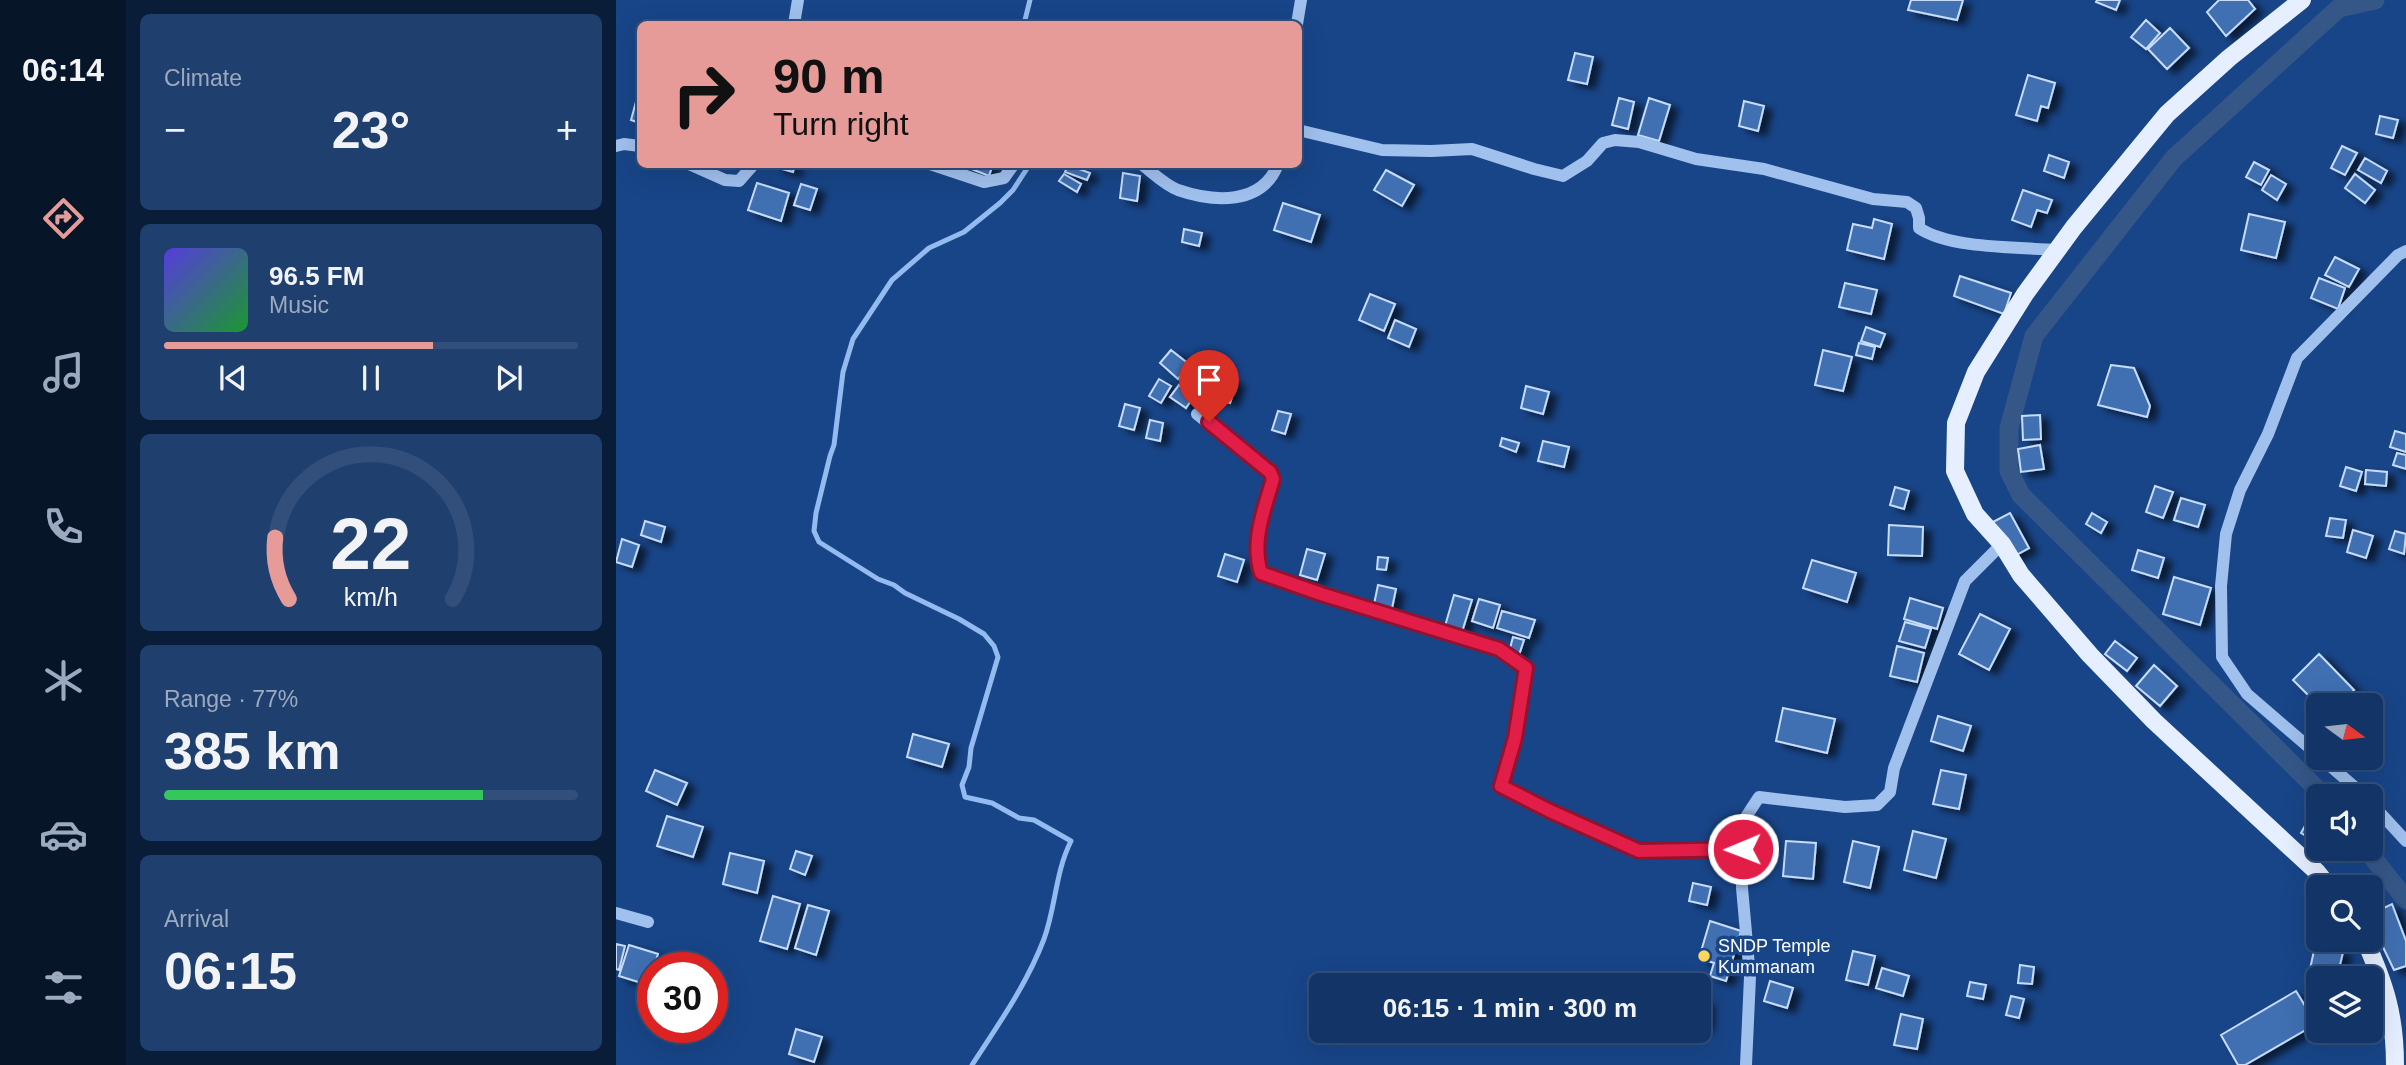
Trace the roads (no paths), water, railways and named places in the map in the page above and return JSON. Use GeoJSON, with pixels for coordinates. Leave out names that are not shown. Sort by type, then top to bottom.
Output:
{"type":"FeatureCollection","features":[{"type":"Feature","properties":{"kind":"main road"},"geometry":{"type":"LineString","coordinates":[[2302,0],[2229,58],[2167,114],[2057,250],[2025,294],[1976,372],[1956,423],[1955,471],[1975,514],[2002,544],[2021,575],[2090,656],[2180,746],[2319,875]]}},
{"type":"Feature","properties":{"kind":"main road"},"geometry":{"type":"LineString","coordinates":[[2370,952],[2383,981],[2395,1033],[2395,1065]]}},
{"type":"Feature","properties":{"kind":"street"},"geometry":{"type":"LineString","coordinates":[[795,21],[799,0]]}},
{"type":"Feature","properties":{"kind":"street"},"geometry":{"type":"LineString","coordinates":[[1298,21],[1301,0]]}},
{"type":"Feature","properties":{"kind":"street"},"geometry":{"type":"LineString","coordinates":[[1302,131],[1382,150],[1472,149],[1563,176],[1587,161],[1603,143],[1615,140],[1639,142],[1696,159],[1764,169],[1873,199],[1907,202],[1916,208],[1919,228],[1930,235],[1983,245],[2057,250]]}},
{"type":"Feature","properties":{"kind":"street"},"geometry":{"type":"LineString","coordinates":[[616,146],[637,146]]}},
{"type":"Feature","properties":{"kind":"street"},"geometry":{"type":"LineString","coordinates":[[698,168],[725,180],[739,181],[750,168]]}},
{"type":"Feature","properties":{"kind":"street"},"geometry":{"type":"LineString","coordinates":[[942,168],[984,182],[1004,178],[1011,168]]}},
{"type":"Feature","properties":{"kind":"street"},"geometry":{"type":"LineString","coordinates":[[1147,168],[1175,189],[1224,200],[1256,192],[1275,168]]}},
{"type":"Feature","properties":{"kind":"street"},"geometry":{"type":"LineString","coordinates":[[2306,745],[2247,694],[2222,657],[2221,586],[2227,534],[2240,490],[2268,434],[2297,358],[2406,251]]}},
{"type":"Feature","properties":{"kind":"street"},"geometry":{"type":"LineString","coordinates":[[1197,414],[1270,472],[1273,479],[1258,529],[1257,560],[1261,573],[1499,649],[1526,668],[1515,738],[1501,786],[1639,851],[1743,849]]}},
{"type":"Feature","properties":{"kind":"street"},"geometry":{"type":"LineString","coordinates":[[1746,1065],[1750,976],[1742,888],[1744,820],[1759,797],[1845,807],[1877,804],[1890,792],[1894,768],[1965,581],[2002,544]]}},
{"type":"Feature","properties":{"kind":"street"},"geometry":{"type":"LineString","coordinates":[[2335,770],[2351,784]]}},
{"type":"Feature","properties":{"kind":"street"},"geometry":{"type":"LineString","coordinates":[[2383,816],[2406,841]]}},
{"type":"Feature","properties":{"kind":"street"},"geometry":{"type":"LineString","coordinates":[[616,913],[648,922]]}},
{"type":"Feature","properties":{"kind":"waterway"},"geometry":{"type":"LineString","coordinates":[[1025,21],[1030,0]]}},
{"type":"Feature","properties":{"kind":"waterway"},"geometry":{"type":"LineString","coordinates":[[2312,784],[2021,495],[2009,471],[2009,428],[2034,336],[2174,158],[2339,8],[2375,0]]}},
{"type":"Feature","properties":{"kind":"waterway"},"geometry":{"type":"LineString","coordinates":[[972,1065],[1011,1004],[1037,956],[1048,927],[1062,865],[1071,841],[1034,820],[1019,818],[992,803],[965,797],[962,785],[998,657],[994,646],[984,634],[959,619],[878,579],[819,542],[814,531],[816,513],[834,445],[843,372],[853,339],[892,280],[929,248],[964,232],[1000,203],[1013,190],[1027,168]]}},
{"type":"Feature","properties":{"kind":"waterway"},"geometry":{"type":"LineString","coordinates":[[2375,861],[2406,900]]}},
{"type":"Feature","properties":{"kind":"place","name":"SNDP Temple Kummanam"},"geometry":{"type":"Point","coordinates":[1704,956]}}]}
